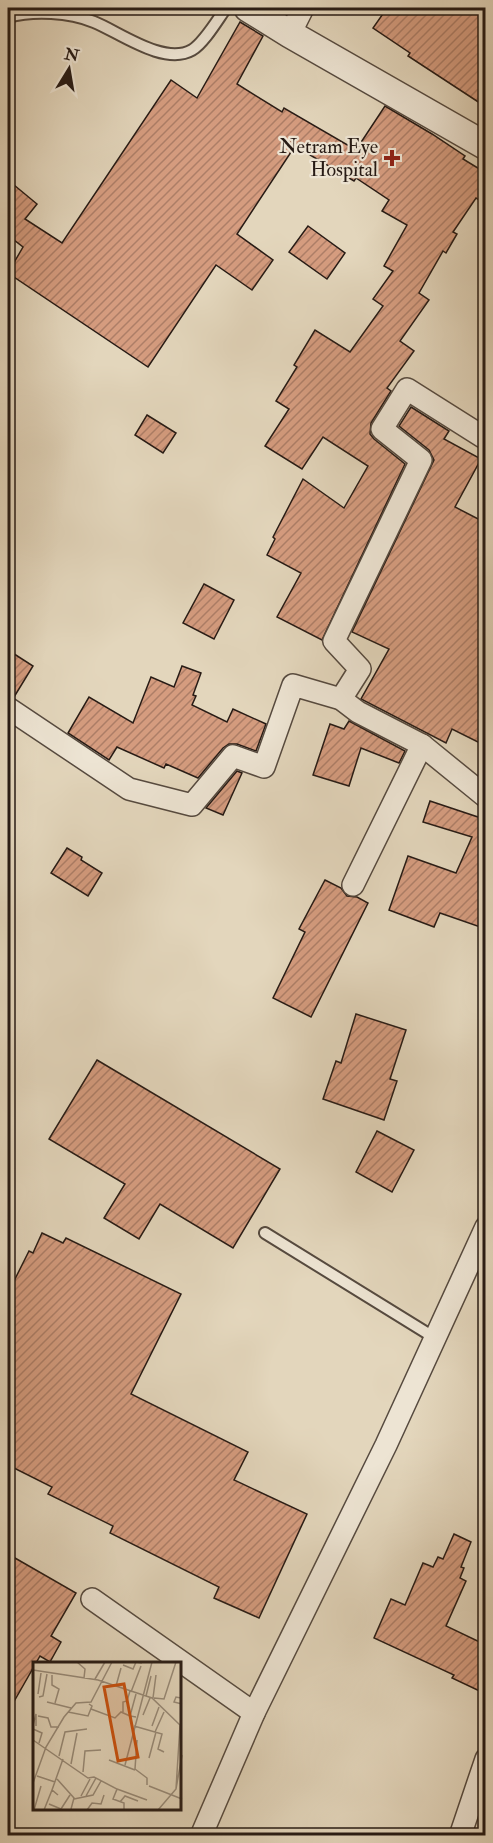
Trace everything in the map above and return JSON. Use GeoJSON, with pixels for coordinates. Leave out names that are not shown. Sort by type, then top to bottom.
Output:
{"type":"FeatureCollection","features":[{"type":"Feature","properties":{"kind":"street"},"geometry":{"type":"LineString","coordinates":[[248,8],[486,146]]}},
{"type":"Feature","properties":{"kind":"street"},"geometry":{"type":"LineString","coordinates":[[290,34],[303,8]]}},
{"type":"Feature","properties":{"kind":"street"},"geometry":{"type":"LineString","coordinates":[[341,699],[360,669],[334,641],[422,460],[382,429],[407,389],[483,437],[486,432]]}},
{"type":"Feature","properties":{"kind":"street"},"geometry":{"type":"LineString","coordinates":[[8,708],[129,789],[192,805],[233,756],[264,767],[293,685],[341,699],[358,712],[422,745],[486,797]]}},
{"type":"Feature","properties":{"kind":"street"},"geometry":{"type":"LineString","coordinates":[[353,885],[422,745]]}},
{"type":"Feature","properties":{"kind":"street"},"geometry":{"type":"LineString","coordinates":[[201,1836],[254,1713],[386,1445],[486,1227]]}},
{"type":"Feature","properties":{"kind":"street"},"geometry":{"type":"LineString","coordinates":[[92,1599],[182,1662]]}},
{"type":"Feature","properties":{"kind":"street"},"geometry":{"type":"LineString","coordinates":[[182,1662],[254,1713]]}},
{"type":"Feature","properties":{"kind":"street"},"geometry":{"type":"LineString","coordinates":[[460,1836],[486,1759]]}},
{"type":"Feature","properties":{"kind":"lane"},"geometry":{"type":"LineString","coordinates":[[8,17],[42,13],[75,16],[94,22],[131,42],[178,55],[191,51],[198,45],[226,8]]}},
{"type":"Feature","properties":{"kind":"lane"},"geometry":{"type":"LineString","coordinates":[[266,1233],[435,1338]]}},
{"type":"Feature","properties":{"kind":"building"},"geometry":{"type":"Polygon","coordinates":[[[387,8],[486,8],[486,107],[408,56],[410,53],[373,28],[387,8]]]}},
{"type":"Feature","properties":{"kind":"building"},"geometry":{"type":"Polygon","coordinates":[[[240,22],[263,36],[237,84],[282,112],[284,108],[356,150],[385,106],[432,134],[465,156],[463,159],[486,173],[486,205],[476,198],[453,232],[457,234],[446,253],[443,251],[419,293],[429,300],[400,341],[414,351],[387,388],[391,391],[371,423],[370,434],[374,439],[405,464],[322,640],[277,617],[301,573],[267,555],[275,539],[273,537],[303,479],[344,508],[368,466],[323,437],[302,469],[265,446],[289,409],[276,401],[297,367],[294,365],[315,330],[350,352],[383,306],[373,299],[393,271],[384,266],[407,225],[382,211],[389,200],[356,178],[354,181],[295,146],[237,234],[273,260],[252,290],[216,265],[148,367],[8,273],[23,247],[10,237],[8,241],[8,180],[37,204],[25,219],[62,243],[171,80],[197,98],[240,22]]]}},
{"type":"Feature","properties":{"kind":"building"},"geometry":{"type":"Polygon","coordinates":[[[308,226],[345,253],[327,279],[289,252],[308,226]]]}},
{"type":"Feature","properties":{"kind":"building"},"geometry":{"type":"Polygon","coordinates":[[[411,407],[449,431],[444,439],[481,459],[455,507],[486,523],[486,746],[452,729],[446,743],[361,699],[389,649],[352,632],[434,460],[429,450],[399,426],[411,407]]]}},
{"type":"Feature","properties":{"kind":"building"},"geometry":{"type":"Polygon","coordinates":[[[147,415],[176,433],[163,453],[135,435],[147,415]]]}},
{"type":"Feature","properties":{"kind":"building"},"geometry":{"type":"Polygon","coordinates":[[[204,584],[234,600],[214,639],[183,623],[204,584]]]}},
{"type":"Feature","properties":{"kind":"building"},"geometry":{"type":"Polygon","coordinates":[[[8,650],[33,666],[14,697],[8,695],[8,650]]]}},
{"type":"Feature","properties":{"kind":"building"},"geometry":{"type":"Polygon","coordinates":[[[182,666],[201,673],[192,705],[227,722],[233,709],[266,724],[256,751],[237,744],[229,744],[198,778],[166,764],[164,768],[117,747],[109,760],[68,733],[89,697],[133,723],[151,677],[174,687],[182,666]]]}},
{"type":"Feature","properties":{"kind":"building"},"geometry":{"type":"Polygon","coordinates":[[[349,721],[405,751],[399,763],[361,748],[349,786],[313,775],[330,724],[344,729],[349,721]]]}},
{"type":"Feature","properties":{"kind":"building"},"geometry":{"type":"Polygon","coordinates":[[[237,771],[242,773],[223,815],[206,808],[237,771]]]}},
{"type":"Feature","properties":{"kind":"building"},"geometry":{"type":"Polygon","coordinates":[[[430,801],[481,818],[486,810],[486,929],[440,913],[434,927],[389,910],[408,856],[456,873],[472,837],[423,822],[430,801]]]}},
{"type":"Feature","properties":{"kind":"building"},"geometry":{"type":"Polygon","coordinates":[[[67,848],[102,873],[88,896],[51,873],[67,848]]]}},
{"type":"Feature","properties":{"kind":"building"},"geometry":{"type":"Polygon","coordinates":[[[325,880],[341,888],[347,896],[357,897],[368,903],[311,1017],[273,998],[305,932],[299,929],[325,880]]]}},
{"type":"Feature","properties":{"kind":"building"},"geometry":{"type":"Polygon","coordinates":[[[356,1014],[406,1030],[390,1079],[397,1081],[384,1120],[323,1099],[336,1061],[341,1063],[356,1014]]]}},
{"type":"Feature","properties":{"kind":"building"},"geometry":{"type":"Polygon","coordinates":[[[97,1060],[280,1169],[233,1248],[160,1204],[139,1239],[104,1218],[125,1184],[49,1139],[97,1060]]]}},
{"type":"Feature","properties":{"kind":"building"},"geometry":{"type":"Polygon","coordinates":[[[377,1131],[414,1150],[392,1192],[356,1172],[377,1131]]]}},
{"type":"Feature","properties":{"kind":"building"},"geometry":{"type":"Polygon","coordinates":[[[42,1233],[63,1243],[66,1238],[181,1294],[131,1394],[248,1452],[234,1480],[307,1514],[259,1618],[214,1598],[219,1587],[110,1533],[113,1526],[48,1494],[52,1487],[8,1465],[8,1293],[29,1251],[33,1253],[42,1233]]]}},
{"type":"Feature","properties":{"kind":"building"},"geometry":{"type":"Polygon","coordinates":[[[454,1534],[471,1542],[461,1567],[464,1568],[460,1578],[466,1581],[446,1626],[486,1645],[486,1694],[452,1678],[454,1675],[374,1638],[391,1599],[405,1605],[423,1563],[433,1567],[438,1557],[443,1559],[454,1534]]]}},
{"type":"Feature","properties":{"kind":"building"},"geometry":{"type":"Polygon","coordinates":[[[8,1554],[76,1593],[51,1636],[61,1642],[50,1662],[40,1656],[37,1662],[33,1662],[33,1668],[8,1712],[8,1554]]]}},
{"type":"Feature","properties":{"kind":"place","name":"Netram Eye Hospital"},"geometry":{"type":"Point","coordinates":[392,158]}}]}
